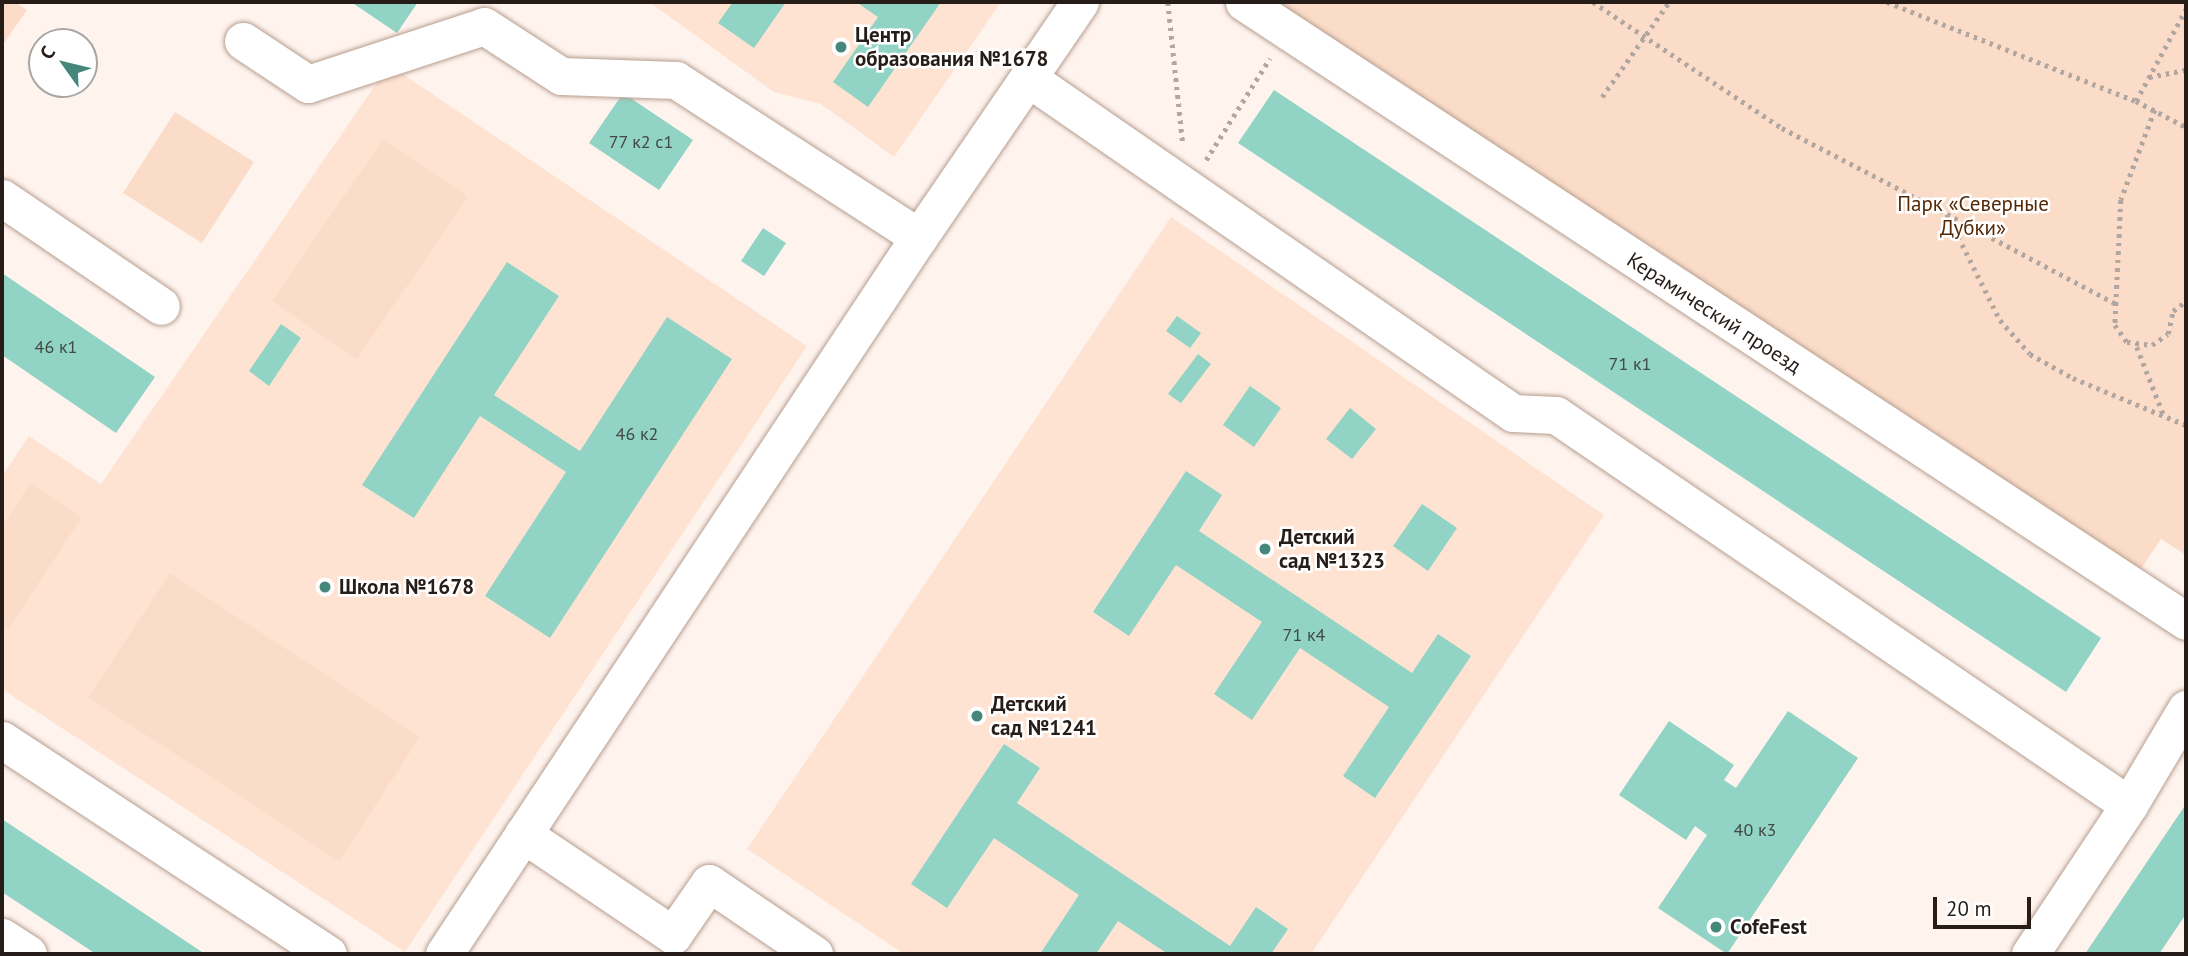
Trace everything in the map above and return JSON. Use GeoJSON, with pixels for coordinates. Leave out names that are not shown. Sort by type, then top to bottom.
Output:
{"type":"FeatureCollection","features":[{"type":"Feature","properties":{"kind":"street"},"geometry":{"type":"LineString","coordinates":[[443,954],[919,237],[1080,2]]}},
{"type":"Feature","properties":{"kind":"street","name":"Керамический проезд"},"geometry":{"type":"LineString","coordinates":[[1244,2],[2186,621]]}},
{"type":"Feature","properties":{"kind":"street"},"geometry":{"type":"LineString","coordinates":[[243,41],[308,84],[485,14],[561,76],[676,80],[919,237]]}},
{"type":"Feature","properties":{"kind":"street"},"geometry":{"type":"LineString","coordinates":[[1028,78],[1513,413],[1556,415],[2129,805]]}},
{"type":"Feature","properties":{"kind":"street"},"geometry":{"type":"LineString","coordinates":[[2,198],[161,306]]}},
{"type":"Feature","properties":{"kind":"street"},"geometry":{"type":"LineString","coordinates":[[2030,954],[2129,805],[2186,709]]}},
{"type":"Feature","properties":{"kind":"street"},"geometry":{"type":"LineString","coordinates":[[2,740],[328,954]]}},
{"type":"Feature","properties":{"kind":"street"},"geometry":{"type":"LineString","coordinates":[[523,834],[667,945],[709,883],[814,954]]}},
{"type":"Feature","properties":{"kind":"street"},"geometry":{"type":"LineString","coordinates":[[2,937],[28,954]]}},
{"type":"Feature","properties":{"kind":"path"},"geometry":{"type":"LineString","coordinates":[[1168,2],[1188,188]]}},
{"type":"Feature","properties":{"kind":"path"},"geometry":{"type":"LineString","coordinates":[[1593,2],[1782,128],[2116,304]]}},
{"type":"Feature","properties":{"kind":"path"},"geometry":{"type":"LineString","coordinates":[[1602,97],[1669,2]]}},
{"type":"Feature","properties":{"kind":"path"},"geometry":{"type":"LineString","coordinates":[[1887,2],[2136,101],[2186,127]]}},
{"type":"Feature","properties":{"kind":"path"},"geometry":{"type":"LineString","coordinates":[[2136,101],[2186,9]]}},
{"type":"Feature","properties":{"kind":"path"},"geometry":{"type":"LineString","coordinates":[[1188,188],[1287,31]]}},
{"type":"Feature","properties":{"kind":"path"},"geometry":{"type":"LineString","coordinates":[[2149,77],[2186,70]]}},
{"type":"Feature","properties":{"kind":"path"},"geometry":{"type":"LineString","coordinates":[[2155,110],[2121,200],[2116,330],[2137,346],[2164,416]]}},
{"type":"Feature","properties":{"kind":"path"},"geometry":{"type":"LineString","coordinates":[[1947,214],[2000,320],[2029,354],[2073,378],[2186,425]]}},
{"type":"Feature","properties":{"kind":"path"},"geometry":{"type":"LineString","coordinates":[[2137,346],[2152,345],[2165,338],[2173,311],[2186,301]]}},
{"type":"Feature","properties":{"kind":"shaded area","name":"Центр образования №1678"},"geometry":{"type":"Polygon","coordinates":[[[649,2],[1001,2],[894,157],[821,104],[774,92],[649,2]]]}},
{"type":"Feature","properties":{"kind":"shaded area","name":"Школа №1678"},"geometry":{"type":"Polygon","coordinates":[[[389,65],[807,346],[405,952],[2,689],[2,476],[29,436],[101,484],[389,65]]]}},
{"type":"Feature","properties":{"kind":"shaded area","name":"Детский сад №1323"},"geometry":{"type":"Polygon","coordinates":[[[1171,217],[1604,515],[1311,954],[904,954],[747,849],[1171,217]]]}},
{"type":"Feature","properties":{"kind":"green space"},"geometry":{"type":"Polygon","coordinates":[[[2,2],[15,2],[27,10],[2,46],[2,2]]]}},
{"type":"Feature","properties":{"kind":"green space","name":"Парк «Северные Дубки»"},"geometry":{"type":"Polygon","coordinates":[[[1271,2],[2186,2],[2186,555],[2161,539],[2135,578],[1271,2]]]}},
{"type":"Feature","properties":{"kind":"green space"},"geometry":{"type":"Polygon","coordinates":[[[175,112],[254,162],[202,243],[123,193],[175,112]]]}},
{"type":"Feature","properties":{"kind":"green space"},"geometry":{"type":"Polygon","coordinates":[[[383,139],[468,197],[357,359],[272,301],[383,139]]]}},
{"type":"Feature","properties":{"kind":"green space"},"geometry":{"type":"Polygon","coordinates":[[[30,483],[82,517],[8,629],[2,625],[2,527],[30,483]]]}},
{"type":"Feature","properties":{"kind":"green space"},"geometry":{"type":"Polygon","coordinates":[[[170,573],[420,737],[339,861],[88,697],[170,573]]]}},
{"type":"Feature","properties":{"kind":"building"},"geometry":{"type":"Polygon","coordinates":[[[351,2],[418,2],[397,33],[351,2]]]}},
{"type":"Feature","properties":{"kind":"building"},"geometry":{"type":"Polygon","coordinates":[[[733,2],[786,2],[754,48],[718,23],[733,2]]]}},
{"type":"Feature","properties":{"kind":"building"},"geometry":{"type":"Polygon","coordinates":[[[856,2],[941,2],[868,107],[833,82],[878,17],[856,2]]]}},
{"type":"Feature","properties":{"kind":"building"},"geometry":{"type":"Polygon","coordinates":[[[1274,90],[2101,638],[2066,692],[1238,143],[1274,90]]]}},
{"type":"Feature","properties":{"kind":"building"},"geometry":{"type":"Polygon","coordinates":[[[623,93],[693,140],[659,190],[589,143],[623,93]]]}},
{"type":"Feature","properties":{"kind":"building"},"geometry":{"type":"Polygon","coordinates":[[[763,228],[786,243],[764,276],[741,261],[763,228]]]}},
{"type":"Feature","properties":{"kind":"building"},"geometry":{"type":"Polygon","coordinates":[[[507,262],[559,296],[494,395],[580,451],[667,317],[732,359],[550,638],[485,596],[566,472],[480,416],[414,518],[362,485],[507,262]]]}},
{"type":"Feature","properties":{"kind":"building"},"geometry":{"type":"Polygon","coordinates":[[[2,273],[155,377],[116,433],[2,355],[2,273]]]}},
{"type":"Feature","properties":{"kind":"building"},"geometry":{"type":"Polygon","coordinates":[[[1177,316],[1201,333],[1190,348],[1166,331],[1177,316]]]}},
{"type":"Feature","properties":{"kind":"building"},"geometry":{"type":"Polygon","coordinates":[[[281,324],[301,338],[269,386],[249,371],[281,324]]]}},
{"type":"Feature","properties":{"kind":"building"},"geometry":{"type":"Polygon","coordinates":[[[1198,354],[1211,364],[1181,403],[1168,394],[1198,354]]]}},
{"type":"Feature","properties":{"kind":"building"},"geometry":{"type":"Polygon","coordinates":[[[1250,386],[1281,408],[1254,447],[1223,425],[1250,386]]]}},
{"type":"Feature","properties":{"kind":"building"},"geometry":{"type":"Polygon","coordinates":[[[1350,408],[1376,429],[1352,459],[1326,439],[1350,408]]]}},
{"type":"Feature","properties":{"kind":"building"},"geometry":{"type":"Polygon","coordinates":[[[1186,471],[1222,495],[1199,531],[1412,673],[1438,634],[1471,656],[1375,798],[1343,776],[1389,707],[1300,648],[1252,720],[1214,694],[1262,622],[1176,565],[1129,636],[1093,612],[1186,471]]]}},
{"type":"Feature","properties":{"kind":"building"},"geometry":{"type":"Polygon","coordinates":[[[1422,504],[1457,528],[1428,571],[1393,546],[1422,504]]]}},
{"type":"Feature","properties":{"kind":"building"},"geometry":{"type":"Polygon","coordinates":[[[1788,711],[1858,758],[1727,954],[1658,908],[1707,835],[1695,826],[1686,840],[1619,795],[1669,721],[1734,765],[1724,780],[1736,788],[1788,711]]]}},
{"type":"Feature","properties":{"kind":"building"},"geometry":{"type":"Polygon","coordinates":[[[1004,744],[1040,768],[1017,803],[1230,946],[1256,907],[1288,929],[1271,954],[1168,954],[1118,921],[1096,954],[1040,954],[1079,895],[994,838],[947,908],[911,884],[1004,744]]]}},
{"type":"Feature","properties":{"kind":"building"},"geometry":{"type":"Polygon","coordinates":[[[2186,804],[2186,914],[2159,954],[2085,954],[2186,804]]]}},
{"type":"Feature","properties":{"kind":"building"},"geometry":{"type":"Polygon","coordinates":[[[2,819],[205,954],[96,954],[2,892],[2,819]]]}},
{"type":"Feature","properties":{"kind":"place","name":"Центр образования №1678"},"geometry":{"type":"Point","coordinates":[841,47]}},
{"type":"Feature","properties":{"kind":"place","name":"Детский сад №1323"},"geometry":{"type":"Point","coordinates":[1265,549]}},
{"type":"Feature","properties":{"kind":"place","name":"Школа №1678"},"geometry":{"type":"Point","coordinates":[325,587]}},
{"type":"Feature","properties":{"kind":"place","name":"Детский сад №1241"},"geometry":{"type":"Point","coordinates":[977,716]}},
{"type":"Feature","properties":{"kind":"place","name":"CofeFest"},"geometry":{"type":"Point","coordinates":[1716,927]}}]}
